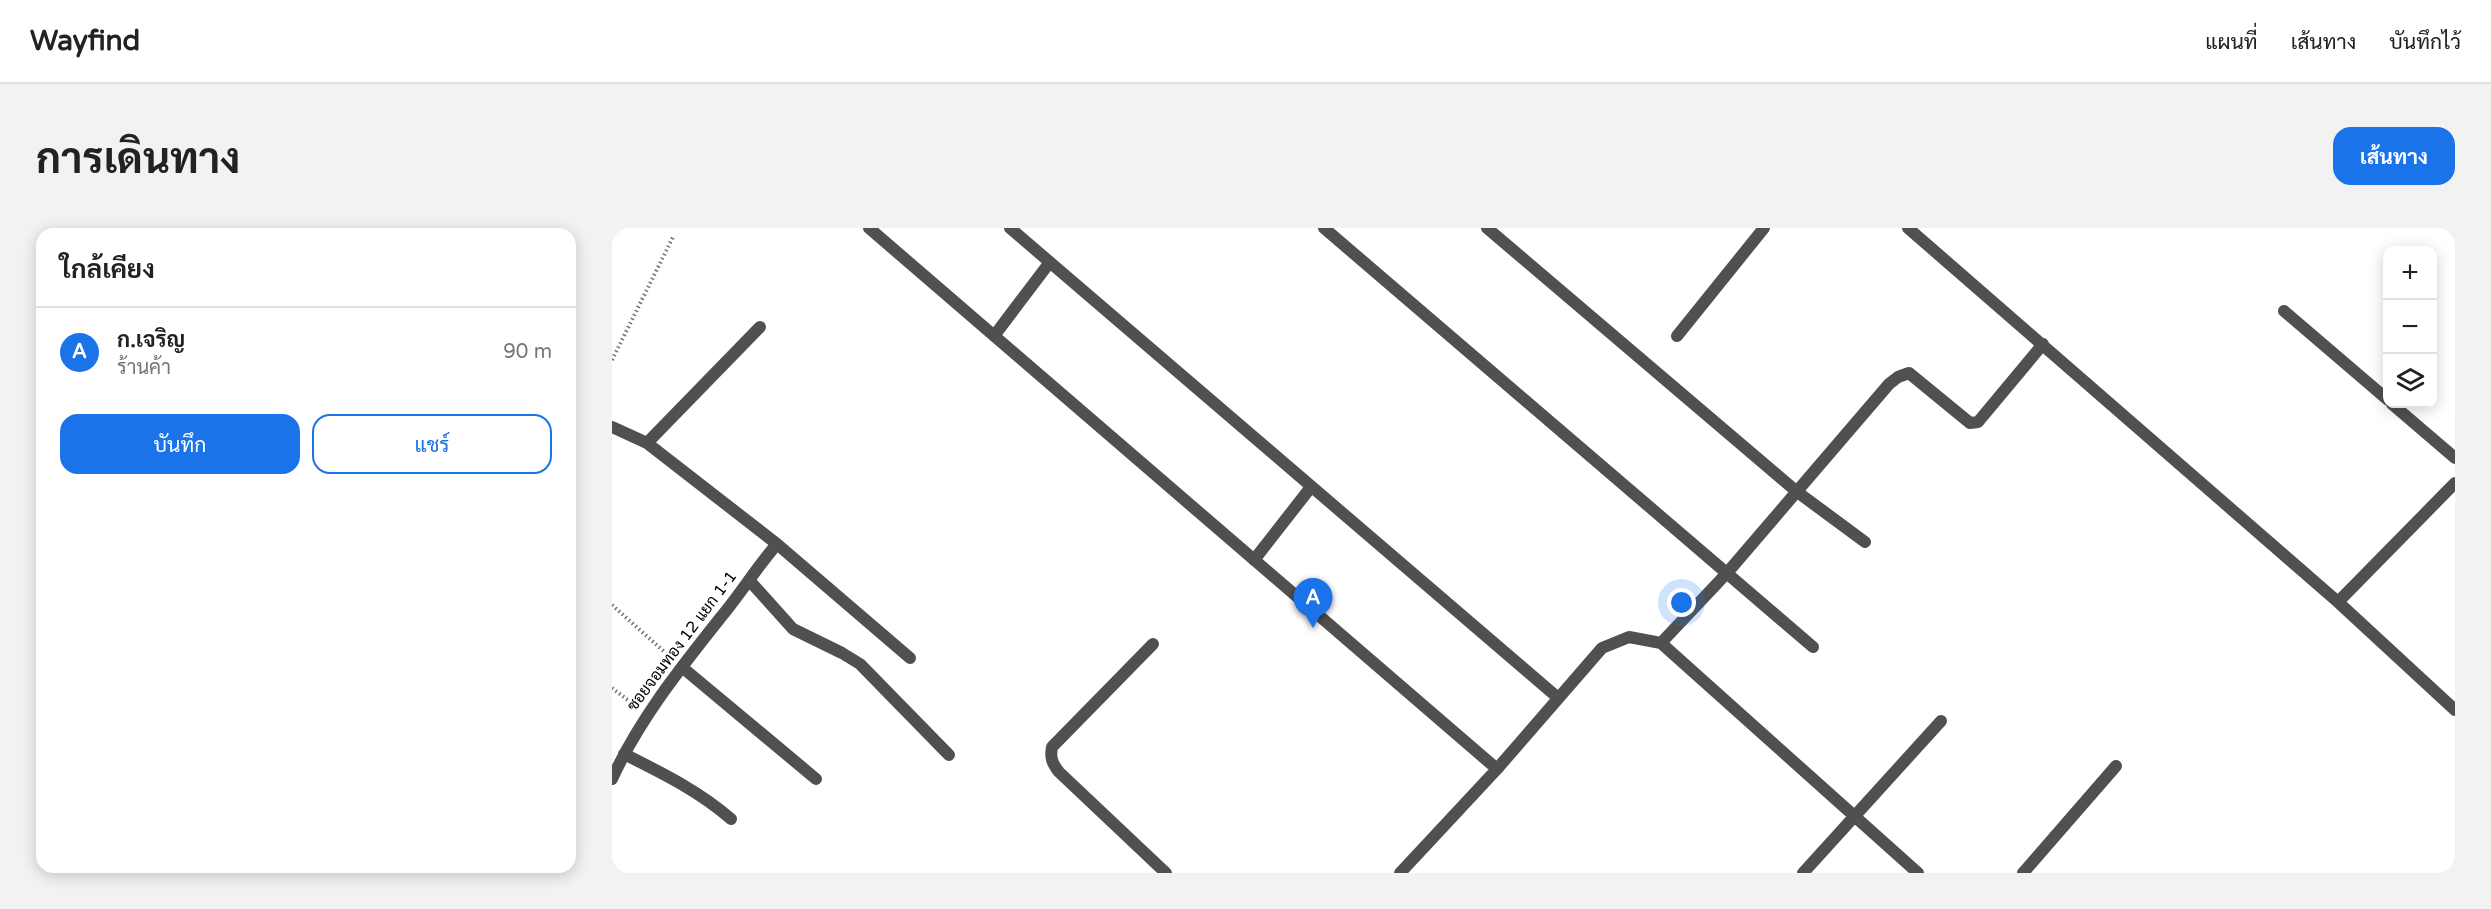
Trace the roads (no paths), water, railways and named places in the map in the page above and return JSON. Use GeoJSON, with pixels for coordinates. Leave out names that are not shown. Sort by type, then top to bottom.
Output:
{"type":"FeatureCollection","features":[{"type":"Feature","properties":{"kind":"street"},"geometry":{"type":"LineString","coordinates":[[869,228],[1497,769]]}},
{"type":"Feature","properties":{"kind":"street"},"geometry":{"type":"LineString","coordinates":[[1010,228],[1557,697]]}},
{"type":"Feature","properties":{"kind":"street"},"geometry":{"type":"LineString","coordinates":[[1324,228],[1813,647]]}},
{"type":"Feature","properties":{"kind":"street"},"geometry":{"type":"LineString","coordinates":[[1487,228],[1796,491],[1865,542]]}},
{"type":"Feature","properties":{"kind":"street"},"geometry":{"type":"LineString","coordinates":[[1677,336],[1764,228]]}},
{"type":"Feature","properties":{"kind":"street"},"geometry":{"type":"LineString","coordinates":[[1908,228],[2338,602],[2455,710]]}},
{"type":"Feature","properties":{"kind":"street"},"geometry":{"type":"LineString","coordinates":[[994,336],[1050,262]]}},
{"type":"Feature","properties":{"kind":"street"},"geometry":{"type":"LineString","coordinates":[[2284,311],[2383,396]]}},
{"type":"Feature","properties":{"kind":"street"},"geometry":{"type":"LineString","coordinates":[[647,443],[760,327]]}},
{"type":"Feature","properties":{"kind":"street"},"geometry":{"type":"LineString","coordinates":[[1661,643],[1727,573],[1889,384],[1909,373],[1970,423],[1978,422],[2043,344]]}},
{"type":"Feature","properties":{"kind":"street"},"geometry":{"type":"LineString","coordinates":[[2397,408],[2455,458]]}},
{"type":"Feature","properties":{"kind":"street"},"geometry":{"type":"LineString","coordinates":[[612,426],[647,443],[777,544],[910,658]]}},
{"type":"Feature","properties":{"kind":"street"},"geometry":{"type":"LineString","coordinates":[[2338,602],[2455,483]]}},
{"type":"Feature","properties":{"kind":"street"},"geometry":{"type":"LineString","coordinates":[[1254,560],[1311,486]]}},
{"type":"Feature","properties":{"kind":"street","name":"ซอยจอมทอง 12 แยก 1-1"},"geometry":{"type":"LineString","coordinates":[[612,779],[646,714],[777,544]]}},
{"type":"Feature","properties":{"kind":"street"},"geometry":{"type":"LineString","coordinates":[[749,580],[793,629],[860,664],[949,754]]}},
{"type":"Feature","properties":{"kind":"street"},"geometry":{"type":"LineString","coordinates":[[1400,873],[1497,769],[1557,697],[1602,648],[1629,637],[1661,643],[1917,873]]}},
{"type":"Feature","properties":{"kind":"street"},"geometry":{"type":"LineString","coordinates":[[1153,644],[1052,747],[1051,754],[1052,763],[1059,772],[1166,873]]}},
{"type":"Feature","properties":{"kind":"street"},"geometry":{"type":"LineString","coordinates":[[683,668],[816,779]]}},
{"type":"Feature","properties":{"kind":"street"},"geometry":{"type":"LineString","coordinates":[[1803,873],[1941,721]]}},
{"type":"Feature","properties":{"kind":"street"},"geometry":{"type":"LineString","coordinates":[[624,754],[682,783],[711,802],[731,819]]}},
{"type":"Feature","properties":{"kind":"street"},"geometry":{"type":"LineString","coordinates":[[2023,873],[2116,766]]}},
{"type":"Feature","properties":{"kind":"place","name":"ก.เจริญ"},"geometry":{"type":"Point","coordinates":[1313,628]}}]}
